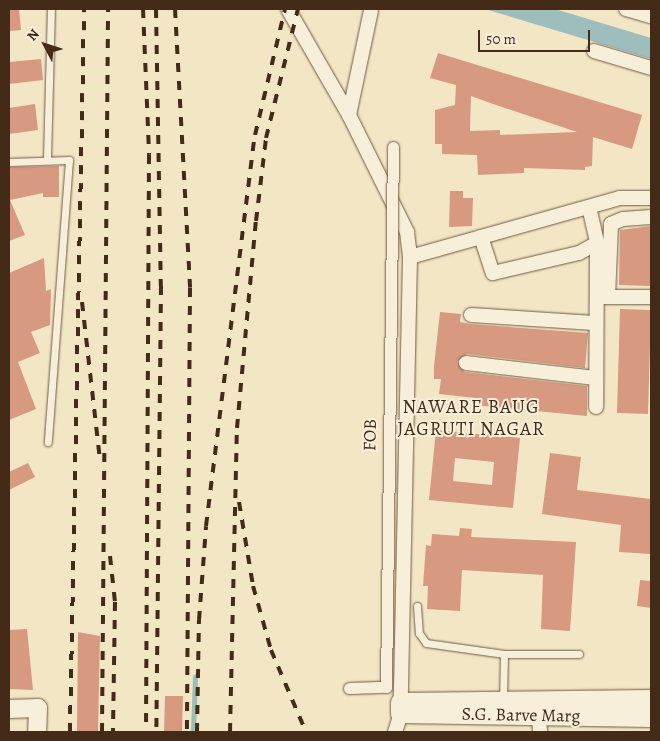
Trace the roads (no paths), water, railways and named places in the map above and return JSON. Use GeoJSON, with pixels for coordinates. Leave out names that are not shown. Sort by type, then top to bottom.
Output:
{"type":"FeatureCollection","features":[{"type":"Feature","properties":{"kind":"main road"},"geometry":{"type":"LineString","coordinates":[[401,716],[503,702],[539,716],[651,700]]}},
{"type":"Feature","properties":{"kind":"main road","name":"S.G. Barve Marg"},"geometry":{"type":"LineString","coordinates":[[401,716],[651,717]]}},
{"type":"Feature","properties":{"kind":"street"},"geometry":{"type":"LineString","coordinates":[[288,9],[349,115],[407,232],[410,257],[401,716],[395,732]]}},
{"type":"Feature","properties":{"kind":"street"},"geometry":{"type":"LineString","coordinates":[[626,9],[651,14]]}},
{"type":"Feature","properties":{"kind":"street"},"geometry":{"type":"LineString","coordinates":[[349,115],[371,10]]}},
{"type":"Feature","properties":{"kind":"street"},"geometry":{"type":"LineString","coordinates":[[594,50],[651,68]]}},
{"type":"Feature","properties":{"kind":"street","name":"FOB"},"geometry":{"type":"LineString","coordinates":[[349,688],[386,687],[393,147]]}},
{"type":"Feature","properties":{"kind":"street"},"geometry":{"type":"LineString","coordinates":[[410,257],[620,198],[651,198]]}},
{"type":"Feature","properties":{"kind":"street"},"geometry":{"type":"LineString","coordinates":[[589,207],[597,243],[602,297]]}},
{"type":"Feature","properties":{"kind":"street"},"geometry":{"type":"LineString","coordinates":[[596,407],[594,323],[602,297],[611,224],[623,218],[651,217]]}},
{"type":"Feature","properties":{"kind":"street"},"geometry":{"type":"LineString","coordinates":[[481,237],[493,272],[579,253],[597,243]]}},
{"type":"Feature","properties":{"kind":"street"},"geometry":{"type":"LineString","coordinates":[[602,297],[651,297]]}},
{"type":"Feature","properties":{"kind":"street"},"geometry":{"type":"LineString","coordinates":[[471,315],[594,323]]}},
{"type":"Feature","properties":{"kind":"street"},"geometry":{"type":"LineString","coordinates":[[466,363],[595,378]]}},
{"type":"Feature","properties":{"kind":"street"},"geometry":{"type":"LineString","coordinates":[[9,708],[38,708],[36,732]]}},
{"type":"Feature","properties":{"kind":"lane"},"geometry":{"type":"LineString","coordinates":[[47,159],[51,9]]}},
{"type":"Feature","properties":{"kind":"lane"},"geometry":{"type":"LineString","coordinates":[[9,162],[47,159],[69,160],[48,442]]}},
{"type":"Feature","properties":{"kind":"lane"},"geometry":{"type":"LineString","coordinates":[[417,606],[419,633],[426,643],[504,654],[579,654]]}},
{"type":"Feature","properties":{"kind":"lane"},"geometry":{"type":"LineString","coordinates":[[503,702],[504,654]]}},
{"type":"Feature","properties":{"kind":"water"},"geometry":{"type":"Polygon","coordinates":[[[485,9],[555,9],[651,38],[651,59],[485,9]]]}},
{"type":"Feature","properties":{"kind":"waterway"},"geometry":{"type":"LineString","coordinates":[[193,732],[195,677]]}},
{"type":"Feature","properties":{"kind":"railway"},"geometry":{"type":"LineString","coordinates":[[70,732],[84,9]]}},
{"type":"Feature","properties":{"kind":"railway"},"geometry":{"type":"LineString","coordinates":[[102,732],[108,9]]}},
{"type":"Feature","properties":{"kind":"railway"},"geometry":{"type":"LineString","coordinates":[[143,9],[149,155],[146,732]]}},
{"type":"Feature","properties":{"kind":"railway"},"geometry":{"type":"LineString","coordinates":[[156,9],[161,286],[156,732]]}},
{"type":"Feature","properties":{"kind":"railway"},"geometry":{"type":"LineString","coordinates":[[175,9],[190,288],[187,732]]}},
{"type":"Feature","properties":{"kind":"railway"},"geometry":{"type":"LineString","coordinates":[[197,732],[199,620],[206,526],[255,135],[285,9]]}},
{"type":"Feature","properties":{"kind":"railway"},"geometry":{"type":"LineString","coordinates":[[230,732],[237,428],[256,221],[266,138],[298,9]]}},
{"type":"Feature","properties":{"kind":"railway"},"geometry":{"type":"LineString","coordinates":[[82,302],[100,459]]}},
{"type":"Feature","properties":{"kind":"railway"},"geometry":{"type":"LineString","coordinates":[[239,502],[253,586],[271,650],[306,732]]}},
{"type":"Feature","properties":{"kind":"railway"},"geometry":{"type":"LineString","coordinates":[[110,556],[115,602],[113,732]]}},
{"type":"Feature","properties":{"kind":"district","name":"NAWARE BAUG JAGRUTI NAGAR"},"geometry":{"type":"Point","coordinates":[471,419]}}]}
